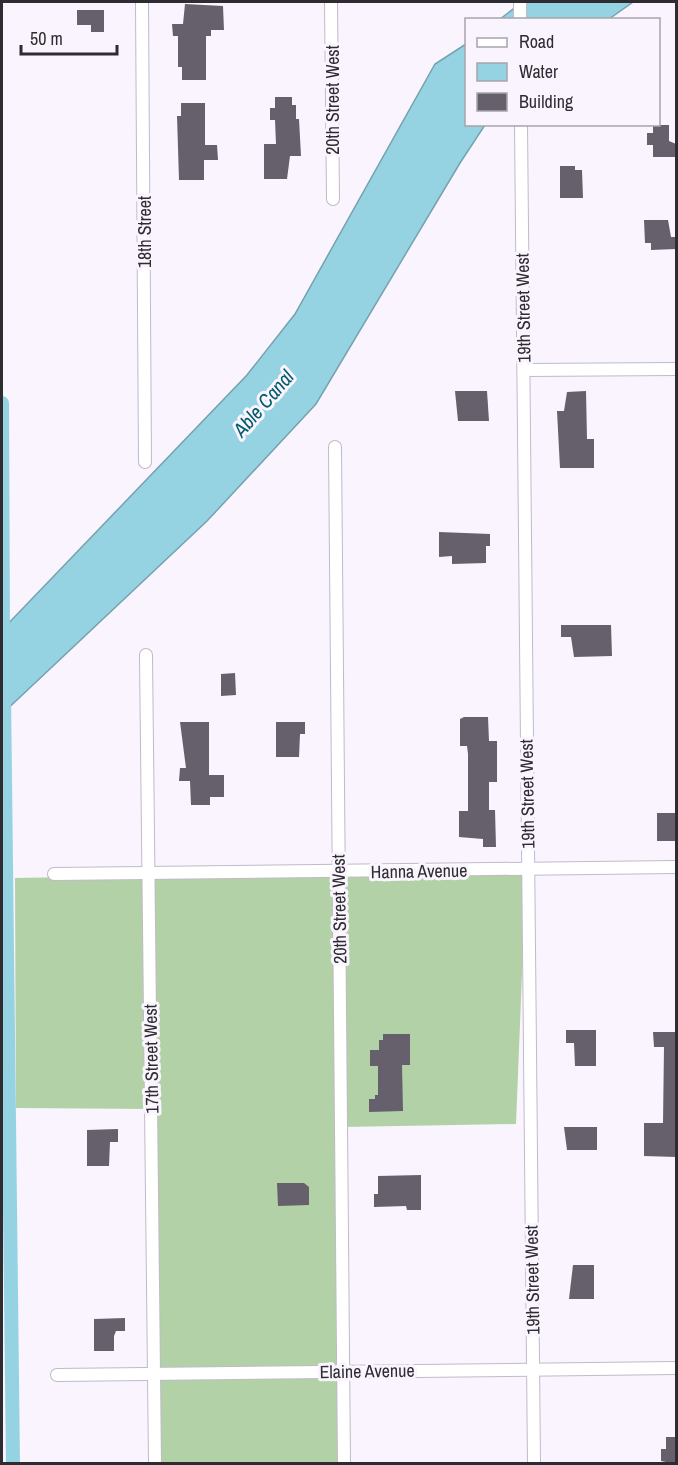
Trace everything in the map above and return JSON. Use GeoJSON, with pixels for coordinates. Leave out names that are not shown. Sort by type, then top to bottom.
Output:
{"type":"FeatureCollection","features":[{"type":"Feature","properties":{"kind":"street","name":"18th Street"},"geometry":{"type":"LineString","coordinates":[[142,2],[145,462]]}},
{"type":"Feature","properties":{"kind":"street","name":"20th Street West"},"geometry":{"type":"LineString","coordinates":[[331,2],[333,199]]}},
{"type":"Feature","properties":{"kind":"street"},"geometry":{"type":"LineString","coordinates":[[520,2],[520,18]]}},
{"type":"Feature","properties":{"kind":"street","name":"19th Street West"},"geometry":{"type":"LineString","coordinates":[[521,126],[534,1464]]}},
{"type":"Feature","properties":{"kind":"street"},"geometry":{"type":"LineString","coordinates":[[524,370],[676,369]]}},
{"type":"Feature","properties":{"kind":"street","name":"20th Street West"},"geometry":{"type":"LineString","coordinates":[[335,447],[344,1464]]}},
{"type":"Feature","properties":{"kind":"street","name":"17th Street West"},"geometry":{"type":"LineString","coordinates":[[147,655],[155,1464]]}},
{"type":"Feature","properties":{"kind":"street","name":"Hanna Avenue"},"geometry":{"type":"LineString","coordinates":[[54,874],[676,867]]}},
{"type":"Feature","properties":{"kind":"street","name":"Elaine Avenue"},"geometry":{"type":"LineString","coordinates":[[57,1375],[676,1368]]}},
{"type":"Feature","properties":{"kind":"green space"},"geometry":{"type":"Polygon","coordinates":[[[246,874],[526,874],[516,1124],[343,1127],[338,1463],[151,1463],[152,1109],[16,1108],[15,878],[246,874]]]}},
{"type":"Feature","properties":{"kind":"water"},"geometry":{"type":"Polygon","coordinates":[[[522,2],[633,2],[610,18],[502,18],[522,2]]]}},
{"type":"Feature","properties":{"kind":"water","name":"Able Canal"},"geometry":{"type":"Polygon","coordinates":[[[465,45],[465,126],[484,126],[316,404],[207,521],[2,714],[2,630],[247,375],[295,314],[435,64],[465,45]]]}},
{"type":"Feature","properties":{"kind":"building"},"geometry":{"type":"Polygon","coordinates":[[[185,4],[223,6],[224,30],[211,30],[211,36],[206,36],[206,80],[182,80],[182,67],[178,67],[178,36],[173,36],[172,24],[183,24],[185,4]]]}},
{"type":"Feature","properties":{"kind":"building"},"geometry":{"type":"Polygon","coordinates":[[[77,10],[104,10],[104,32],[91,32],[91,25],[77,25],[77,10]]]}},
{"type":"Feature","properties":{"kind":"building"},"geometry":{"type":"Polygon","coordinates":[[[275,97],[292,97],[292,105],[296,105],[296,119],[299,119],[301,156],[290,156],[287,179],[264,179],[264,144],[276,144],[275,120],[270,120],[270,108],[275,108],[275,97]]]}},
{"type":"Feature","properties":{"kind":"building"},"geometry":{"type":"Polygon","coordinates":[[[181,103],[205,103],[205,145],[217,145],[218,160],[204,160],[204,180],[179,180],[177,116],[181,116],[181,103]]]}},
{"type":"Feature","properties":{"kind":"building"},"geometry":{"type":"Polygon","coordinates":[[[669,125],[669,141],[676,144],[676,157],[653,157],[653,145],[647,145],[647,133],[653,133],[653,126],[669,125]]]}},
{"type":"Feature","properties":{"kind":"building"},"geometry":{"type":"Polygon","coordinates":[[[560,166],[575,166],[575,170],[582,170],[583,198],[560,198],[560,166]]]}},
{"type":"Feature","properties":{"kind":"building"},"geometry":{"type":"Polygon","coordinates":[[[644,220],[668,220],[671,237],[676,237],[676,249],[651,250],[651,243],[645,243],[644,220]]]}},
{"type":"Feature","properties":{"kind":"building"},"geometry":{"type":"Polygon","coordinates":[[[455,391],[487,391],[489,421],[458,421],[455,391]]]}},
{"type":"Feature","properties":{"kind":"building"},"geometry":{"type":"Polygon","coordinates":[[[586,391],[587,439],[594,439],[594,468],[560,468],[557,411],[564,411],[567,392],[586,391]]]}},
{"type":"Feature","properties":{"kind":"building"},"geometry":{"type":"Polygon","coordinates":[[[439,532],[490,534],[490,546],[486,546],[486,563],[452,564],[452,556],[439,557],[439,532]]]}},
{"type":"Feature","properties":{"kind":"building"},"geometry":{"type":"Polygon","coordinates":[[[561,625],[611,625],[612,656],[574,657],[571,637],[561,637],[561,625]]]}},
{"type":"Feature","properties":{"kind":"building"},"geometry":{"type":"Polygon","coordinates":[[[235,673],[236,695],[221,696],[221,674],[235,673]]]}},
{"type":"Feature","properties":{"kind":"building"},"geometry":{"type":"Polygon","coordinates":[[[488,717],[489,741],[497,741],[497,782],[489,782],[489,810],[495,810],[496,847],[483,847],[483,839],[459,837],[459,811],[468,811],[468,754],[467,746],[460,746],[460,719],[488,717]]]}},
{"type":"Feature","properties":{"kind":"building"},"geometry":{"type":"Polygon","coordinates":[[[180,722],[209,722],[209,775],[224,775],[224,797],[210,797],[210,805],[191,805],[190,781],[179,781],[180,768],[186,768],[180,722]]]}},
{"type":"Feature","properties":{"kind":"building"},"geometry":{"type":"Polygon","coordinates":[[[276,722],[305,722],[305,734],[300,734],[299,757],[276,757],[276,722]]]}},
{"type":"Feature","properties":{"kind":"building"},"geometry":{"type":"Polygon","coordinates":[[[657,813],[676,813],[676,841],[657,841],[657,813]]]}},
{"type":"Feature","properties":{"kind":"building"},"geometry":{"type":"Polygon","coordinates":[[[566,1030],[596,1030],[596,1066],[575,1066],[574,1043],[566,1043],[566,1030]]]}},
{"type":"Feature","properties":{"kind":"building"},"geometry":{"type":"Polygon","coordinates":[[[653,1032],[676,1032],[676,1157],[644,1156],[644,1123],[663,1123],[664,1047],[654,1047],[653,1032]]]}},
{"type":"Feature","properties":{"kind":"building"},"geometry":{"type":"Polygon","coordinates":[[[383,1034],[410,1034],[410,1065],[402,1065],[403,1111],[369,1112],[369,1099],[375,1099],[375,1095],[378,1095],[378,1066],[370,1066],[370,1050],[379,1050],[379,1040],[383,1040],[383,1034]]]}},
{"type":"Feature","properties":{"kind":"building"},"geometry":{"type":"Polygon","coordinates":[[[564,1127],[597,1127],[597,1150],[567,1150],[564,1127]]]}},
{"type":"Feature","properties":{"kind":"building"},"geometry":{"type":"Polygon","coordinates":[[[118,1129],[118,1142],[110,1142],[109,1166],[87,1166],[87,1130],[118,1129]]]}},
{"type":"Feature","properties":{"kind":"building"},"geometry":{"type":"Polygon","coordinates":[[[421,1175],[421,1210],[407,1210],[406,1206],[374,1207],[374,1194],[378,1194],[378,1176],[421,1175]]]}},
{"type":"Feature","properties":{"kind":"building"},"geometry":{"type":"Polygon","coordinates":[[[277,1183],[304,1183],[309,1187],[309,1205],[278,1206],[277,1183]]]}},
{"type":"Feature","properties":{"kind":"building"},"geometry":{"type":"Polygon","coordinates":[[[573,1265],[594,1265],[594,1299],[569,1299],[573,1265]]]}},
{"type":"Feature","properties":{"kind":"building"},"geometry":{"type":"Polygon","coordinates":[[[125,1318],[125,1331],[116,1331],[114,1336],[114,1351],[94,1351],[94,1319],[125,1318]]]}},
{"type":"Feature","properties":{"kind":"building"},"geometry":{"type":"Polygon","coordinates":[[[666,1437],[676,1437],[676,1464],[661,1461],[661,1449],[666,1449],[666,1437]]]}},
{"type":"Feature","properties":{"kind":"waterway"},"geometry":{"type":"LineString","coordinates":[[2,403],[3,647]]}},
{"type":"Feature","properties":{"kind":"waterway"},"geometry":{"type":"LineString","coordinates":[[4,693],[13,1464]]}}]}
